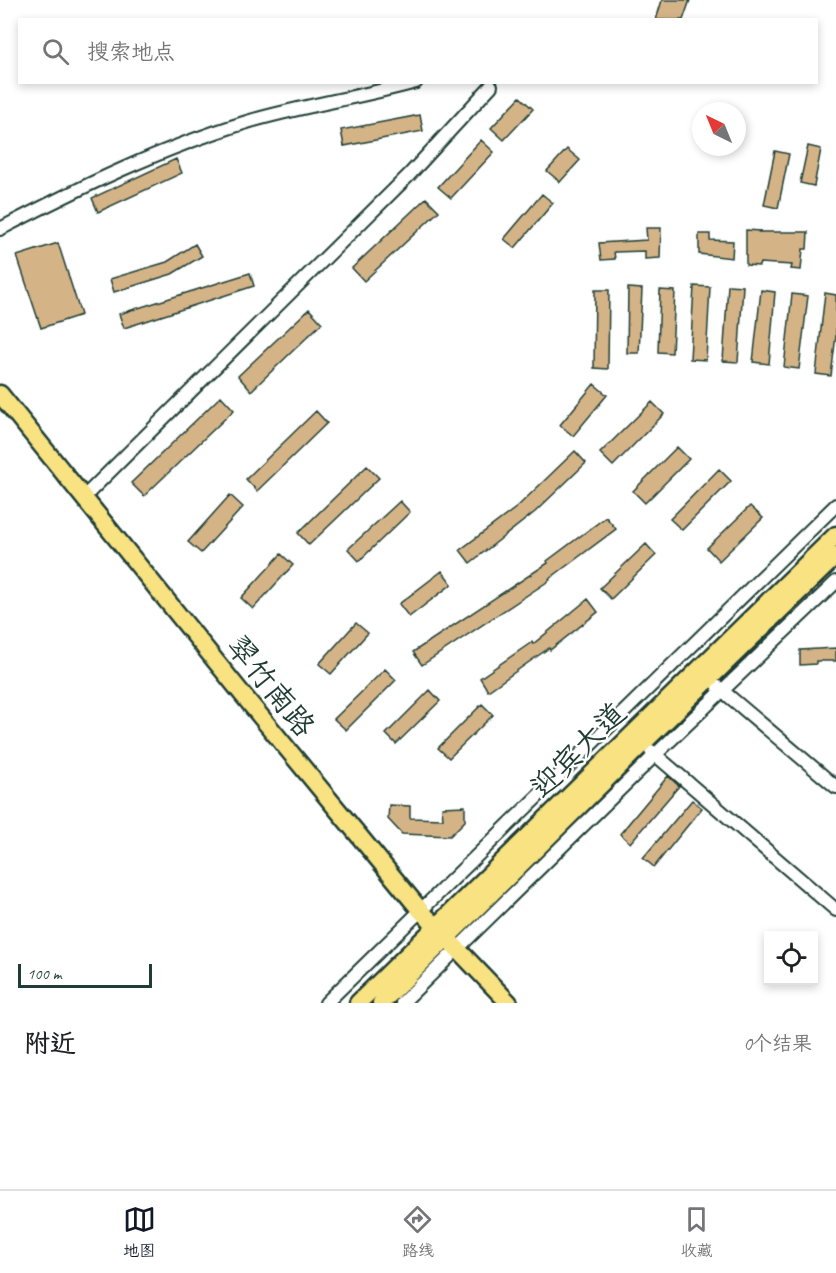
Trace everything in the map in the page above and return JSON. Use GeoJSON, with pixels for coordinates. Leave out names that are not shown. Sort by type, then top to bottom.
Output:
{"type":"FeatureCollection","features":[{"type":"Feature","properties":{"kind":"main road","name":"翠竹南路"},"geometry":{"type":"LineString","coordinates":[[0,394],[418,915]]}},
{"type":"Feature","properties":{"kind":"main road","name":"翠竹南路"},"geometry":{"type":"LineString","coordinates":[[0,408],[418,915],[497,1003]]}},
{"type":"Feature","properties":{"kind":"main road","name":"迎宾大道"},"geometry":{"type":"LineString","coordinates":[[381,1003],[836,536]]}},
{"type":"Feature","properties":{"kind":"main road","name":"迎宾大道"},"geometry":{"type":"LineString","coordinates":[[704,674],[836,556]]}},
{"type":"Feature","properties":{"kind":"main road","name":"翠竹南路"},"geometry":{"type":"LineString","coordinates":[[443,941],[509,1003]]}},
{"type":"Feature","properties":{"kind":"main road","name":"迎宾大道"},"geometry":{"type":"LineString","coordinates":[[358,1003],[443,941]]}},
{"type":"Feature","properties":{"kind":"street"},"geometry":{"type":"LineString","coordinates":[[0,229],[50,203],[185,143],[249,122],[408,84]]}},
{"type":"Feature","properties":{"kind":"street"},"geometry":{"type":"LineString","coordinates":[[84,498],[409,175],[491,86]]}},
{"type":"Feature","properties":{"kind":"street"},"geometry":{"type":"LineString","coordinates":[[326,1003],[836,505]]}},
{"type":"Feature","properties":{"kind":"street"},"geometry":{"type":"LineString","coordinates":[[402,1003],[443,941],[655,755],[836,582]]}},
{"type":"Feature","properties":{"kind":"street"},"geometry":{"type":"LineString","coordinates":[[704,674],[836,787]]}},
{"type":"Feature","properties":{"kind":"street"},"geometry":{"type":"LineString","coordinates":[[638,738],[836,910]]}},
{"type":"Feature","properties":{"kind":"building"},"geometry":{"type":"Polygon","coordinates":[[[662,0],[690,0],[684,18],[657,18],[662,0]]]}},
{"type":"Feature","properties":{"kind":"building"},"geometry":{"type":"Polygon","coordinates":[[[520,97],[533,109],[504,140],[491,128],[520,97]]]}},
{"type":"Feature","properties":{"kind":"building"},"geometry":{"type":"Polygon","coordinates":[[[420,115],[423,131],[344,146],[341,130],[420,115]]]}},
{"type":"Feature","properties":{"kind":"building"},"geometry":{"type":"Polygon","coordinates":[[[481,140],[494,152],[451,198],[438,187],[481,140]]]}},
{"type":"Feature","properties":{"kind":"building"},"geometry":{"type":"Polygon","coordinates":[[[808,146],[821,149],[814,186],[800,183],[808,146]]]}},
{"type":"Feature","properties":{"kind":"building"},"geometry":{"type":"Polygon","coordinates":[[[567,149],[580,160],[560,182],[547,171],[567,149]]]}},
{"type":"Feature","properties":{"kind":"building"},"geometry":{"type":"Polygon","coordinates":[[[775,151],[789,154],[778,208],[764,205],[775,151]]]}},
{"type":"Feature","properties":{"kind":"building"},"geometry":{"type":"Polygon","coordinates":[[[176,159],[182,173],[98,212],[92,198],[176,159]]]}},
{"type":"Feature","properties":{"kind":"building"},"geometry":{"type":"Polygon","coordinates":[[[542,194],[553,203],[515,248],[504,239],[542,194]]]}},
{"type":"Feature","properties":{"kind":"building"},"geometry":{"type":"Polygon","coordinates":[[[426,198],[439,211],[364,281],[352,268],[426,198]]]}},
{"type":"Feature","properties":{"kind":"building"},"geometry":{"type":"Polygon","coordinates":[[[646,228],[661,228],[660,258],[645,259],[645,251],[614,252],[615,259],[601,260],[599,243],[647,240],[646,228]]]}},
{"type":"Feature","properties":{"kind":"building"},"geometry":{"type":"Polygon","coordinates":[[[746,230],[808,232],[807,249],[803,249],[801,270],[791,269],[792,265],[760,263],[759,266],[746,265],[746,230]]]}},
{"type":"Feature","properties":{"kind":"building"},"geometry":{"type":"Polygon","coordinates":[[[699,234],[710,234],[710,240],[733,241],[732,258],[699,254],[699,234]]]}},
{"type":"Feature","properties":{"kind":"building"},"geometry":{"type":"Polygon","coordinates":[[[58,243],[81,315],[41,328],[17,256],[58,243]]]}},
{"type":"Feature","properties":{"kind":"building"},"geometry":{"type":"Polygon","coordinates":[[[195,244],[202,256],[172,274],[114,292],[110,279],[167,262],[195,244]]]}},
{"type":"Feature","properties":{"kind":"building"},"geometry":{"type":"Polygon","coordinates":[[[250,273],[254,286],[124,328],[119,314],[250,273]]]}},
{"type":"Feature","properties":{"kind":"building"},"geometry":{"type":"Polygon","coordinates":[[[728,285],[743,286],[738,362],[723,361],[728,285]]]}},
{"type":"Feature","properties":{"kind":"building"},"geometry":{"type":"Polygon","coordinates":[[[694,286],[710,287],[706,360],[690,359],[694,286]]]}},
{"type":"Feature","properties":{"kind":"building"},"geometry":{"type":"Polygon","coordinates":[[[628,288],[642,289],[639,353],[627,353],[628,288]]]}},
{"type":"Feature","properties":{"kind":"building"},"geometry":{"type":"Polygon","coordinates":[[[595,290],[609,290],[608,369],[594,368],[595,290]]]}},
{"type":"Feature","properties":{"kind":"building"},"geometry":{"type":"Polygon","coordinates":[[[660,290],[675,291],[672,353],[658,352],[660,290]]]}},
{"type":"Feature","properties":{"kind":"building"},"geometry":{"type":"Polygon","coordinates":[[[761,290],[775,292],[769,364],[753,362],[761,290]]]}},
{"type":"Feature","properties":{"kind":"building"},"geometry":{"type":"Polygon","coordinates":[[[825,293],[836,295],[836,335],[831,376],[816,374],[825,293]]]}},
{"type":"Feature","properties":{"kind":"building"},"geometry":{"type":"Polygon","coordinates":[[[792,294],[808,296],[799,369],[784,367],[792,294]]]}},
{"type":"Feature","properties":{"kind":"building"},"geometry":{"type":"Polygon","coordinates":[[[309,309],[322,323],[251,391],[238,376],[309,309]]]}},
{"type":"Feature","properties":{"kind":"building"},"geometry":{"type":"Polygon","coordinates":[[[594,384],[607,395],[573,436],[560,425],[594,384]]]}},
{"type":"Feature","properties":{"kind":"building"},"geometry":{"type":"Polygon","coordinates":[[[221,396],[234,410],[144,496],[131,483],[221,396]]]}},
{"type":"Feature","properties":{"kind":"building"},"geometry":{"type":"Polygon","coordinates":[[[652,402],[664,414],[613,466],[600,453],[652,402]]]}},
{"type":"Feature","properties":{"kind":"building"},"geometry":{"type":"Polygon","coordinates":[[[316,411],[327,423],[257,491],[246,479],[316,411]]]}},
{"type":"Feature","properties":{"kind":"building"},"geometry":{"type":"Polygon","coordinates":[[[677,447],[689,459],[645,503],[633,491],[677,447]]]}},
{"type":"Feature","properties":{"kind":"building"},"geometry":{"type":"Polygon","coordinates":[[[575,451],[586,463],[535,512],[470,563],[460,550],[517,507],[575,451]]]}},
{"type":"Feature","properties":{"kind":"building"},"geometry":{"type":"Polygon","coordinates":[[[367,466],[379,478],[309,545],[298,533],[367,466]]]}},
{"type":"Feature","properties":{"kind":"building"},"geometry":{"type":"Polygon","coordinates":[[[719,469],[731,481],[682,530],[670,519],[719,469]]]}},
{"type":"Feature","properties":{"kind":"building"},"geometry":{"type":"Polygon","coordinates":[[[230,495],[243,507],[201,553],[188,542],[230,495]]]}},
{"type":"Feature","properties":{"kind":"building"},"geometry":{"type":"Polygon","coordinates":[[[400,501],[410,512],[359,561],[348,549],[400,501]]]}},
{"type":"Feature","properties":{"kind":"building"},"geometry":{"type":"Polygon","coordinates":[[[750,506],[763,518],[719,561],[707,548],[750,506]]]}},
{"type":"Feature","properties":{"kind":"building"},"geometry":{"type":"Polygon","coordinates":[[[606,517],[616,529],[550,580],[422,665],[413,652],[548,563],[547,561],[606,517]]]}},
{"type":"Feature","properties":{"kind":"building"},"geometry":{"type":"Polygon","coordinates":[[[646,544],[656,555],[611,599],[600,588],[646,544]]]}},
{"type":"Feature","properties":{"kind":"building"},"geometry":{"type":"Polygon","coordinates":[[[281,554],[293,565],[253,609],[241,598],[281,554]]]}},
{"type":"Feature","properties":{"kind":"building"},"geometry":{"type":"Polygon","coordinates":[[[442,571],[452,584],[409,617],[399,604],[442,571]]]}},
{"type":"Feature","properties":{"kind":"building"},"geometry":{"type":"Polygon","coordinates":[[[588,599],[598,612],[550,650],[549,648],[488,691],[480,678],[532,642],[533,644],[588,599]]]}},
{"type":"Feature","properties":{"kind":"building"},"geometry":{"type":"Polygon","coordinates":[[[356,623],[368,633],[331,674],[319,664],[356,623]]]}},
{"type":"Feature","properties":{"kind":"building"},"geometry":{"type":"Polygon","coordinates":[[[836,648],[836,661],[816,661],[816,664],[800,665],[800,650],[836,648]]]}},
{"type":"Feature","properties":{"kind":"building"},"geometry":{"type":"Polygon","coordinates":[[[385,669],[396,680],[346,730],[334,719],[385,669]]]}},
{"type":"Feature","properties":{"kind":"building"},"geometry":{"type":"Polygon","coordinates":[[[430,690],[440,701],[396,744],[386,734],[430,690]]]}},
{"type":"Feature","properties":{"kind":"building"},"geometry":{"type":"Polygon","coordinates":[[[482,704],[493,715],[449,758],[438,748],[482,704]]]}},
{"type":"Feature","properties":{"kind":"building"},"geometry":{"type":"Polygon","coordinates":[[[668,776],[679,786],[630,843],[620,834],[668,776]]]}},
{"type":"Feature","properties":{"kind":"building"},"geometry":{"type":"Polygon","coordinates":[[[692,800],[702,808],[654,867],[643,858],[692,800]]]}},
{"type":"Feature","properties":{"kind":"building"},"geometry":{"type":"Polygon","coordinates":[[[389,805],[410,806],[410,818],[443,819],[442,807],[465,806],[465,821],[450,836],[402,834],[388,819],[389,805]]]}}]}
